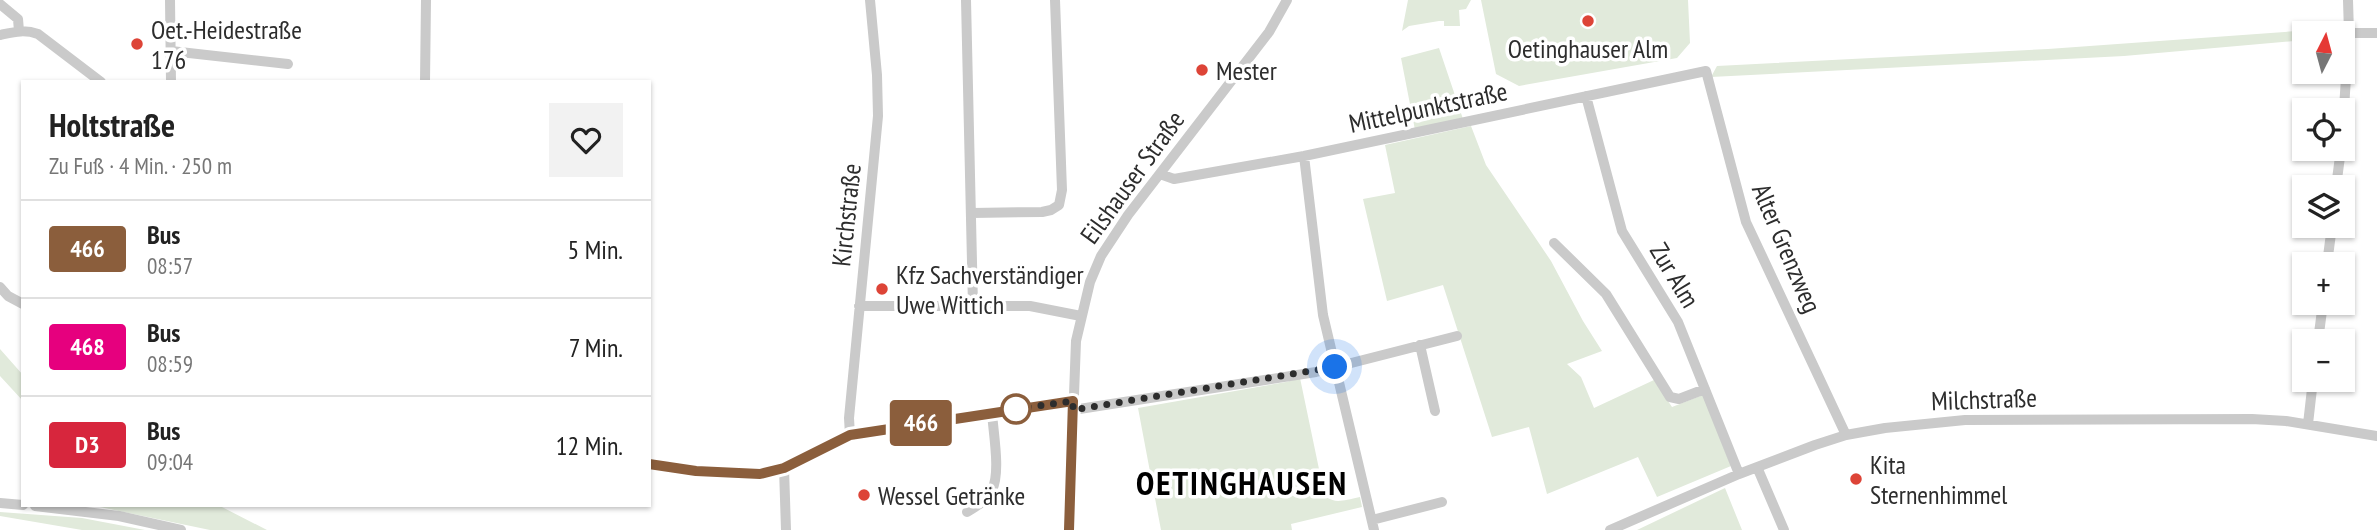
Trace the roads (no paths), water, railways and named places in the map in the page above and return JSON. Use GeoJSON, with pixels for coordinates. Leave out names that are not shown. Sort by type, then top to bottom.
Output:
{"type":"FeatureCollection","features":[{"type":"Feature","properties":{"kind":"street"},"geometry":{"type":"LineString","coordinates":[[170,0],[172,80]]}},
{"type":"Feature","properties":{"kind":"street"},"geometry":{"type":"LineString","coordinates":[[425,80],[426,0]]}},
{"type":"Feature","properties":{"kind":"street","name":"Kirchstraße"},"geometry":{"type":"LineString","coordinates":[[850,435],[849,418],[877,116],[877,75],[870,0]]}},
{"type":"Feature","properties":{"kind":"street"},"geometry":{"type":"LineString","coordinates":[[966,0],[973,306]]}},
{"type":"Feature","properties":{"kind":"street"},"geometry":{"type":"LineString","coordinates":[[972,213],[1042,212],[1059,205],[1062,190],[1055,0]]}},
{"type":"Feature","properties":{"kind":"street","name":"Eilshauser Straße"},"geometry":{"type":"LineString","coordinates":[[1069,530],[1076,341],[1090,282],[1101,256],[1128,215],[1269,32],[1286,0]]}},
{"type":"Feature","properties":{"kind":"street"},"geometry":{"type":"LineString","coordinates":[[2348,0],[2349,21]]}},
{"type":"Feature","properties":{"kind":"street"},"geometry":{"type":"LineString","coordinates":[[0,4],[18,19],[19,31]]}},
{"type":"Feature","properties":{"kind":"street"},"geometry":{"type":"LineString","coordinates":[[0,35],[29,30],[38,34],[96,80]]}},
{"type":"Feature","properties":{"kind":"street"},"geometry":{"type":"LineString","coordinates":[[2356,33],[2377,33]]}},
{"type":"Feature","properties":{"kind":"street"},"geometry":{"type":"LineString","coordinates":[[171,51],[288,64]]}},
{"type":"Feature","properties":{"kind":"street","name":"Mittelpunktstraße"},"geometry":{"type":"LineString","coordinates":[[1160,174],[1174,179],[1304,156],[1706,71]]}},
{"type":"Feature","properties":{"kind":"street","name":"Alter Grenzweg"},"geometry":{"type":"LineString","coordinates":[[1706,71],[1746,222],[1846,435]]}},
{"type":"Feature","properties":{"kind":"street","name":"Zur Alm"},"geometry":{"type":"LineString","coordinates":[[1586,96],[1622,231],[1678,322],[1739,474]]}},
{"type":"Feature","properties":{"kind":"street"},"geometry":{"type":"LineString","coordinates":[[1304,156],[1324,315],[1373,525],[1442,502]]}},
{"type":"Feature","properties":{"kind":"street"},"geometry":{"type":"LineString","coordinates":[[1554,243],[1606,295],[1670,397],[1679,399],[1705,388]]}},
{"type":"Feature","properties":{"kind":"street"},"geometry":{"type":"LineString","coordinates":[[0,287],[8,296],[21,303]]}},
{"type":"Feature","properties":{"kind":"street"},"geometry":{"type":"LineString","coordinates":[[859,306],[1030,306],[1081,316]]}},
{"type":"Feature","properties":{"kind":"street"},"geometry":{"type":"LineString","coordinates":[[651,464],[702,471],[760,474],[784,468],[850,435],[992,412],[1073,406],[1335,367],[1457,336]]}},
{"type":"Feature","properties":{"kind":"street"},"geometry":{"type":"LineString","coordinates":[[1420,345],[1435,411]]}},
{"type":"Feature","properties":{"kind":"street"},"geometry":{"type":"LineString","coordinates":[[2308,424],[2312,392]]}},
{"type":"Feature","properties":{"kind":"street"},"geometry":{"type":"LineString","coordinates":[[967,512],[986,499],[994,485],[992,412]]}},
{"type":"Feature","properties":{"kind":"street","name":"Milchstraße"},"geometry":{"type":"LineString","coordinates":[[1611,530],[1739,474],[1846,435],[1908,425],[2021,419],[2252,419],[2308,424],[2377,436]]}},
{"type":"Feature","properties":{"kind":"street"},"geometry":{"type":"LineString","coordinates":[[1757,467],[1784,530]]}},
{"type":"Feature","properties":{"kind":"street"},"geometry":{"type":"LineString","coordinates":[[784,468],[786,530]]}},
{"type":"Feature","properties":{"kind":"street"},"geometry":{"type":"LineString","coordinates":[[0,503],[21,505]]}},
{"type":"Feature","properties":{"kind":"street"},"geometry":{"type":"LineString","coordinates":[[69,507],[181,530]]}},
{"type":"Feature","properties":{"kind":"place","name":"Oetinghauser Alm"},"geometry":{"type":"Point","coordinates":[1588,21]}},
{"type":"Feature","properties":{"kind":"place","name":"Oet.-Heidestraße 176"},"geometry":{"type":"Point","coordinates":[137,44]}},
{"type":"Feature","properties":{"kind":"place","name":"Mester"},"geometry":{"type":"Point","coordinates":[1202,70]}},
{"type":"Feature","properties":{"kind":"place","name":"Kfz Sachverständiger Uwe Wittich"},"geometry":{"type":"Point","coordinates":[882,289]}},
{"type":"Feature","properties":{"kind":"place","name":"Kita Sternenhimmel"},"geometry":{"type":"Point","coordinates":[1856,479]}},
{"type":"Feature","properties":{"kind":"place","name":"Wessel Getränke"},"geometry":{"type":"Point","coordinates":[864,495]}},
{"type":"Feature","properties":{"kind":"district","name":"OETINGHAUSEN"},"geometry":{"type":"Point","coordinates":[1242,482]}}]}
